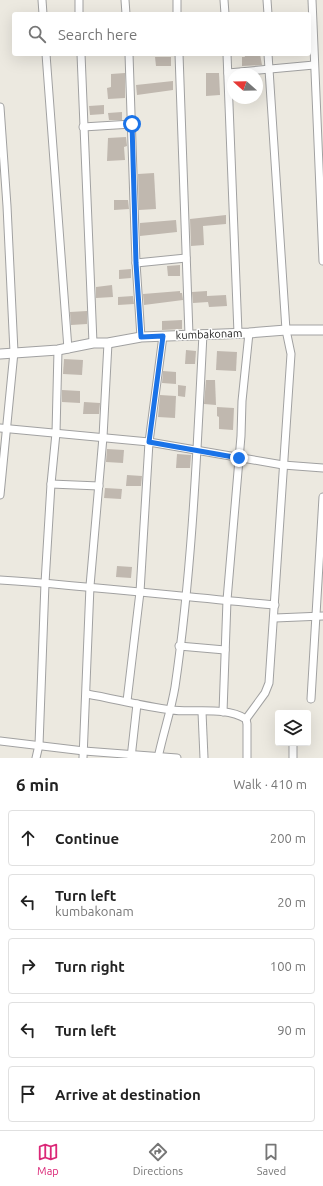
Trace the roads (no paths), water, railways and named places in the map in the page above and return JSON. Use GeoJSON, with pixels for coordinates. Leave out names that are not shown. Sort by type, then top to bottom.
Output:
{"type":"FeatureCollection","features":[{"type":"Feature","properties":{"kind":"street"},"geometry":{"type":"LineString","coordinates":[[42,0],[43,12]]}},
{"type":"Feature","properties":{"kind":"street"},"geometry":{"type":"LineString","coordinates":[[79,0],[79,12]]}},
{"type":"Feature","properties":{"kind":"street"},"geometry":{"type":"LineString","coordinates":[[125,0],[126,12]]}},
{"type":"Feature","properties":{"kind":"street"},"geometry":{"type":"LineString","coordinates":[[177,0],[177,12]]}},
{"type":"Feature","properties":{"kind":"street"},"geometry":{"type":"LineString","coordinates":[[224,0],[225,12]]}},
{"type":"Feature","properties":{"kind":"street"},"geometry":{"type":"LineString","coordinates":[[267,0],[268,12]]}},
{"type":"Feature","properties":{"kind":"street"},"geometry":{"type":"LineString","coordinates":[[312,0],[323,261]]}},
{"type":"Feature","properties":{"kind":"street"},"geometry":{"type":"LineString","coordinates":[[36,758],[39,746],[45,582],[51,484],[63,350],[46,56]]}},
{"type":"Feature","properties":{"kind":"street"},"geometry":{"type":"LineString","coordinates":[[81,56],[93,343]]}},
{"type":"Feature","properties":{"kind":"street"},"geometry":{"type":"LineString","coordinates":[[129,56],[136,263],[141,337]]}},
{"type":"Feature","properties":{"kind":"street"},"geometry":{"type":"LineString","coordinates":[[179,56],[189,335]]}},
{"type":"Feature","properties":{"kind":"street"},"geometry":{"type":"LineString","coordinates":[[227,56],[228,68]]}},
{"type":"Feature","properties":{"kind":"street"},"geometry":{"type":"LineString","coordinates":[[247,758],[246,719],[265,693],[269,683],[275,618],[283,465],[291,354],[286,330],[268,56]]}},
{"type":"Feature","properties":{"kind":"street"},"geometry":{"type":"LineString","coordinates":[[263,70],[314,65]]}},
{"type":"Feature","properties":{"kind":"street"},"geometry":{"type":"LineString","coordinates":[[315,73],[323,73]]}},
{"type":"Feature","properties":{"kind":"street"},"geometry":{"type":"LineString","coordinates":[[229,104],[238,333]]}},
{"type":"Feature","properties":{"kind":"street"},"geometry":{"type":"LineString","coordinates":[[0,107],[7,206],[14,352],[3,428],[0,495]]}},
{"type":"Feature","properties":{"kind":"street"},"geometry":{"type":"LineString","coordinates":[[83,127],[132,124]]}},
{"type":"Feature","properties":{"kind":"street"},"geometry":{"type":"LineString","coordinates":[[136,263],[186,258]]}},
{"type":"Feature","properties":{"kind":"street","name":"kumbakonam"},"geometry":{"type":"LineString","coordinates":[[0,354],[63,350],[93,343],[108,343],[141,337],[249,333],[286,330],[323,330]]}},
{"type":"Feature","properties":{"kind":"street"},"geometry":{"type":"LineString","coordinates":[[223,712],[227,600],[239,458],[242,401],[249,333]]}},
{"type":"Feature","properties":{"kind":"street"},"geometry":{"type":"LineString","coordinates":[[159,757],[171,710],[186,597],[197,450],[202,334]]}},
{"type":"Feature","properties":{"kind":"street"},"geometry":{"type":"LineString","coordinates":[[127,701],[140,592],[149,442],[163,336]]}},
{"type":"Feature","properties":{"kind":"street"},"geometry":{"type":"LineString","coordinates":[[83,754],[87,694],[90,586],[103,437],[108,343]]}},
{"type":"Feature","properties":{"kind":"street"},"geometry":{"type":"LineString","coordinates":[[3,428],[149,442],[283,465],[323,468]]}},
{"type":"Feature","properties":{"kind":"street"},"geometry":{"type":"LineString","coordinates":[[51,484],[99,486]]}},
{"type":"Feature","properties":{"kind":"street"},"geometry":{"type":"LineString","coordinates":[[311,699],[323,497]]}},
{"type":"Feature","properties":{"kind":"street"},"geometry":{"type":"LineString","coordinates":[[0,580],[90,586],[275,605]]}},
{"type":"Feature","properties":{"kind":"street"},"geometry":{"type":"LineString","coordinates":[[275,618],[323,616]]}},
{"type":"Feature","properties":{"kind":"street"},"geometry":{"type":"LineString","coordinates":[[179,646],[225,650]]}},
{"type":"Feature","properties":{"kind":"street"},"geometry":{"type":"LineString","coordinates":[[87,694],[171,710],[223,712],[240,715],[246,719]]}},
{"type":"Feature","properties":{"kind":"street"},"geometry":{"type":"LineString","coordinates":[[131,756],[137,704]]}},
{"type":"Feature","properties":{"kind":"street"},"geometry":{"type":"LineString","coordinates":[[202,712],[204,758]]}},
{"type":"Feature","properties":{"kind":"street"},"geometry":{"type":"LineString","coordinates":[[0,741],[83,754],[177,758]]}},
{"type":"Feature","properties":{"kind":"street"},"geometry":{"type":"LineString","coordinates":[[293,746],[293,758]]}}]}
